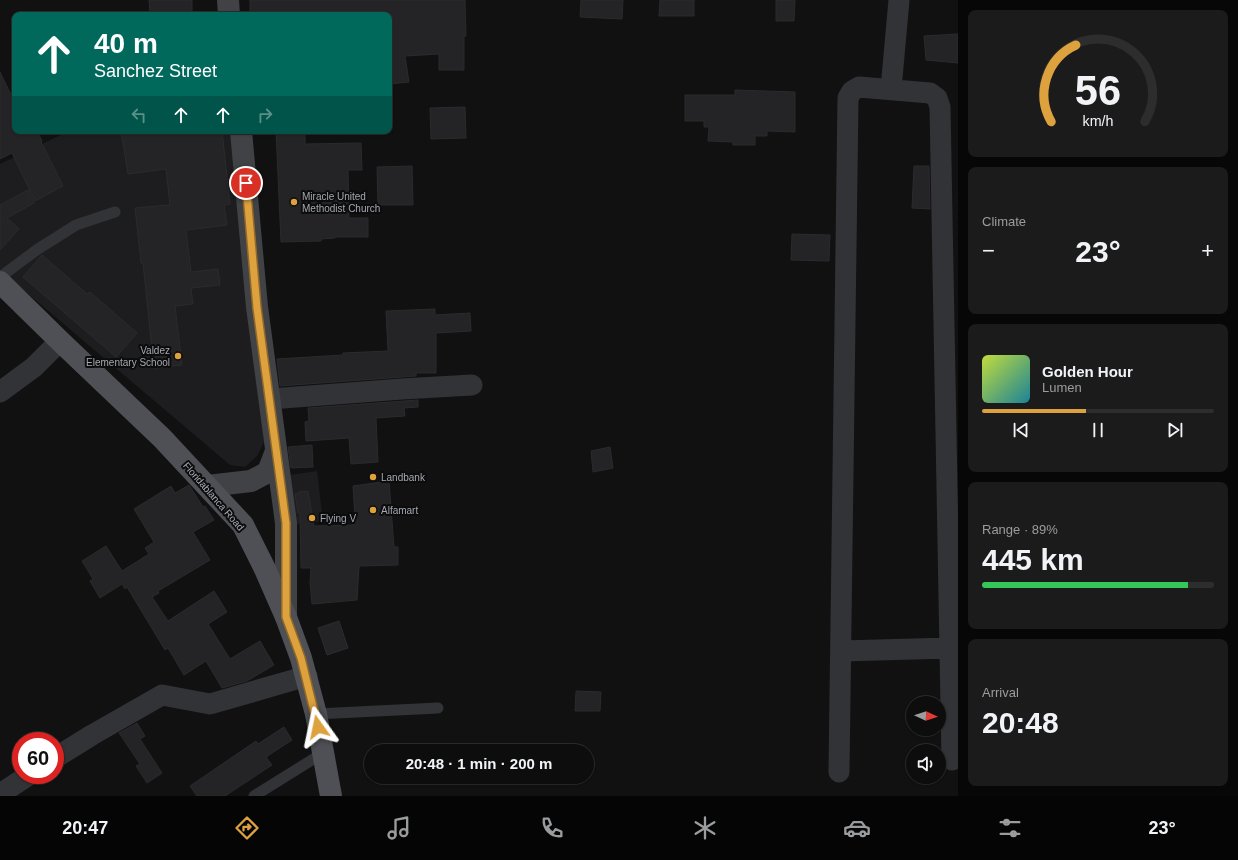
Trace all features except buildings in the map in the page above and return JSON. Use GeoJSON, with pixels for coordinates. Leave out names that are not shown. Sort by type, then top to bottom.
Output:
{"type":"FeatureCollection","features":[{"type":"Feature","properties":{"kind":"main road","name":"Floridablanca Road"},"geometry":{"type":"LineString","coordinates":[[0,282],[162,438],[243,525],[264,567],[286,617],[307,676],[316,714],[331,796]]}},
{"type":"Feature","properties":{"kind":"street"},"geometry":{"type":"LineString","coordinates":[[228,0],[229,12]]}},
{"type":"Feature","properties":{"kind":"street"},"geometry":{"type":"LineString","coordinates":[[891,89],[899,0]]}},
{"type":"Feature","properties":{"kind":"street"},"geometry":{"type":"LineString","coordinates":[[839,772],[848,98],[852,91],[859,87],[930,93],[937,98],[940,107],[952,760]]}},
{"type":"Feature","properties":{"kind":"street"},"geometry":{"type":"LineString","coordinates":[[240,134],[257,308],[286,523],[286,617]]}},
{"type":"Feature","properties":{"kind":"street"},"geometry":{"type":"LineString","coordinates":[[0,392],[34,367],[60,341]]}},
{"type":"Feature","properties":{"kind":"street"},"geometry":{"type":"LineString","coordinates":[[270,399],[472,385]]}},
{"type":"Feature","properties":{"kind":"street"},"geometry":{"type":"LineString","coordinates":[[207,486],[251,482],[268,472],[276,451]]}},
{"type":"Feature","properties":{"kind":"street"},"geometry":{"type":"LineString","coordinates":[[841,651],[950,648]]}},
{"type":"Feature","properties":{"kind":"street"},"geometry":{"type":"LineString","coordinates":[[64,752],[162,695],[210,704],[307,676]]}},
{"type":"Feature","properties":{"kind":"street"},"geometry":{"type":"LineString","coordinates":[[0,794],[15,784]]}},
{"type":"Feature","properties":{"kind":"lane"},"geometry":{"type":"LineString","coordinates":[[0,277],[38,249],[76,226],[115,212]]}},
{"type":"Feature","properties":{"kind":"lane"},"geometry":{"type":"LineString","coordinates":[[316,714],[438,708]]}},
{"type":"Feature","properties":{"kind":"lane"},"geometry":{"type":"LineString","coordinates":[[254,796],[323,753]]}},
{"type":"Feature","properties":{"kind":"shaded area","name":"Valdez Elementary School"},"geometry":{"type":"Polygon","coordinates":[[[63,134],[232,134],[264,442],[257,456],[245,467],[230,465],[0,270],[0,164],[63,134]]]}},
{"type":"Feature","properties":{"kind":"shaded area"},"geometry":{"type":"Polygon","coordinates":[[[317,471],[323,521],[290,525],[283,476],[317,471]]]}},
{"type":"Feature","properties":{"kind":"place","name":"Miracle United Methodist Church"},"geometry":{"type":"Point","coordinates":[294,202]}},
{"type":"Feature","properties":{"kind":"place","name":"Valdez Elementary School"},"geometry":{"type":"Point","coordinates":[178,356]}},
{"type":"Feature","properties":{"kind":"place","name":"Landbank"},"geometry":{"type":"Point","coordinates":[373,477]}},
{"type":"Feature","properties":{"kind":"place","name":"Alfamart"},"geometry":{"type":"Point","coordinates":[373,510]}},
{"type":"Feature","properties":{"kind":"place","name":"Flying V"},"geometry":{"type":"Point","coordinates":[312,518]}},
{"type":"Feature","properties":{"kind":"route"},"geometry":{"type":"LineString","coordinates":[[246,183],[257,308],[286,523],[286,617],[307,676],[318,727]]}}]}
